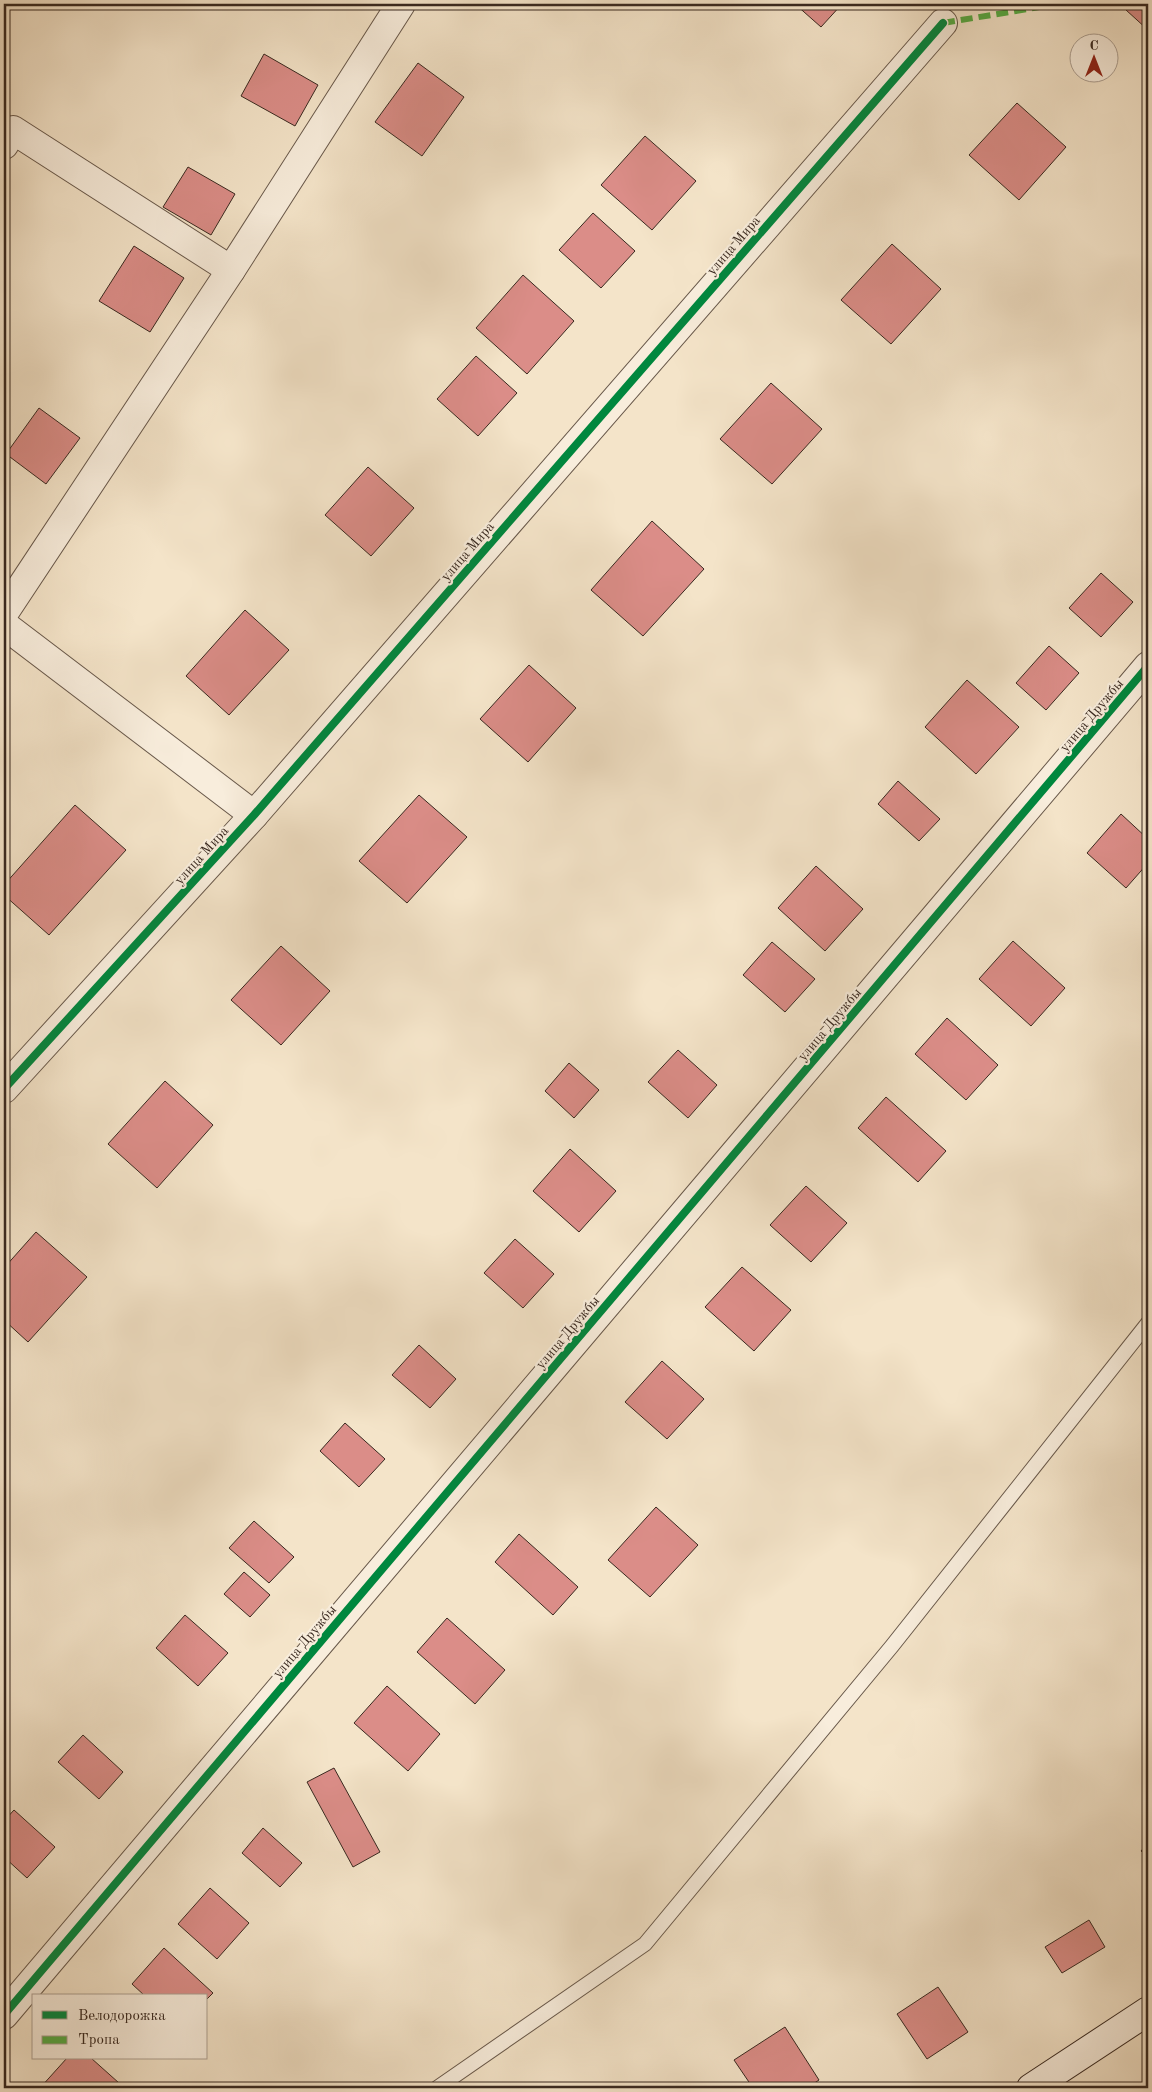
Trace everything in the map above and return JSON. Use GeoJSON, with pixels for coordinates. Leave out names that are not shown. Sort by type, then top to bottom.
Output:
{"type":"FeatureCollection","features":[{"type":"Feature","properties":{"kind":"street"},"geometry":{"type":"LineString","coordinates":[[4,613],[231,270],[401,4]]}},
{"type":"Feature","properties":{"kind":"street","name":"улица Мира"},"geometry":{"type":"LineString","coordinates":[[4,1089],[254,815],[943,23]]}},
{"type":"Feature","properties":{"kind":"street"},"geometry":{"type":"LineString","coordinates":[[4,145],[13,130],[231,270]]}},
{"type":"Feature","properties":{"kind":"street"},"geometry":{"type":"LineString","coordinates":[[4,624],[254,815]]}},
{"type":"Feature","properties":{"kind":"street","name":"улица Дружбы"},"geometry":{"type":"LineString","coordinates":[[4,2015],[1148,666]]}},
{"type":"Feature","properties":{"kind":"street"},"geometry":{"type":"LineString","coordinates":[[1031,2088],[1148,2011]]}},
{"type":"Feature","properties":{"kind":"lane"},"geometry":{"type":"LineString","coordinates":[[437,2088],[645,1944],[892,1646],[1148,1323]]}},
{"type":"Feature","properties":{"kind":"building"},"geometry":{"type":"Polygon","coordinates":[[[795,4],[842,4],[821,27],[795,4]]]}},
{"type":"Feature","properties":{"kind":"building"},"geometry":{"type":"Polygon","coordinates":[[[1132,4],[1148,4],[1148,30],[1126,10],[1132,4]]]}},
{"type":"Feature","properties":{"kind":"building"},"geometry":{"type":"Polygon","coordinates":[[[264,54],[318,85],[295,126],[241,96],[264,54]]]}},
{"type":"Feature","properties":{"kind":"building"},"geometry":{"type":"Polygon","coordinates":[[[418,63],[464,97],[422,156],[375,122],[418,63]]]}},
{"type":"Feature","properties":{"kind":"building"},"geometry":{"type":"Polygon","coordinates":[[[1017,103],[1066,147],[1019,200],[969,155],[1017,103]]]}},
{"type":"Feature","properties":{"kind":"building"},"geometry":{"type":"Polygon","coordinates":[[[645,136],[696,181],[652,230],[601,185],[645,136]]]}},
{"type":"Feature","properties":{"kind":"building"},"geometry":{"type":"Polygon","coordinates":[[[188,167],[235,194],[211,235],[163,207],[188,167]]]}},
{"type":"Feature","properties":{"kind":"building"},"geometry":{"type":"Polygon","coordinates":[[[593,213],[635,251],[601,288],[559,250],[593,213]]]}},
{"type":"Feature","properties":{"kind":"building"},"geometry":{"type":"Polygon","coordinates":[[[892,244],[941,289],[891,344],[841,300],[892,244]]]}},
{"type":"Feature","properties":{"kind":"building"},"geometry":{"type":"Polygon","coordinates":[[[134,246],[184,278],[150,332],[99,301],[134,246]]]}},
{"type":"Feature","properties":{"kind":"building"},"geometry":{"type":"Polygon","coordinates":[[[523,275],[574,321],[527,374],[476,328],[523,275]]]}},
{"type":"Feature","properties":{"kind":"building"},"geometry":{"type":"Polygon","coordinates":[[[476,356],[517,393],[478,436],[437,399],[476,356]]]}},
{"type":"Feature","properties":{"kind":"building"},"geometry":{"type":"Polygon","coordinates":[[[771,383],[822,429],[772,484],[720,439],[771,383]]]}},
{"type":"Feature","properties":{"kind":"building"},"geometry":{"type":"Polygon","coordinates":[[[39,408],[80,438],[46,484],[6,454],[39,408]]]}},
{"type":"Feature","properties":{"kind":"building"},"geometry":{"type":"Polygon","coordinates":[[[368,467],[414,508],[371,556],[325,515],[368,467]]]}},
{"type":"Feature","properties":{"kind":"building"},"geometry":{"type":"Polygon","coordinates":[[[652,521],[704,569],[643,636],[591,590],[652,521]]]}},
{"type":"Feature","properties":{"kind":"building"},"geometry":{"type":"Polygon","coordinates":[[[1101,573],[1133,602],[1101,637],[1069,608],[1101,573]]]}},
{"type":"Feature","properties":{"kind":"building"},"geometry":{"type":"Polygon","coordinates":[[[245,610],[289,650],[229,715],[186,676],[245,610]]]}},
{"type":"Feature","properties":{"kind":"building"},"geometry":{"type":"Polygon","coordinates":[[[1049,646],[1079,673],[1046,710],[1016,683],[1049,646]]]}},
{"type":"Feature","properties":{"kind":"building"},"geometry":{"type":"Polygon","coordinates":[[[529,665],[576,708],[528,762],[480,719],[529,665]]]}},
{"type":"Feature","properties":{"kind":"building"},"geometry":{"type":"Polygon","coordinates":[[[967,680],[1019,727],[976,774],[925,727],[967,680]]]}},
{"type":"Feature","properties":{"kind":"building"},"geometry":{"type":"Polygon","coordinates":[[[898,781],[940,819],[919,841],[878,804],[898,781]]]}},
{"type":"Feature","properties":{"kind":"building"},"geometry":{"type":"Polygon","coordinates":[[[419,795],[467,837],[407,903],[359,861],[419,795]]]}},
{"type":"Feature","properties":{"kind":"building"},"geometry":{"type":"Polygon","coordinates":[[[75,805],[126,850],[49,935],[4,895],[4,885],[75,805]]]}},
{"type":"Feature","properties":{"kind":"building"},"geometry":{"type":"Polygon","coordinates":[[[1121,814],[1148,839],[1148,863],[1126,888],[1087,853],[1121,814]]]}},
{"type":"Feature","properties":{"kind":"building"},"geometry":{"type":"Polygon","coordinates":[[[816,866],[863,909],[825,951],[778,908],[816,866]]]}},
{"type":"Feature","properties":{"kind":"building"},"geometry":{"type":"Polygon","coordinates":[[[1013,941],[1065,988],[1031,1026],[979,979],[1013,941]]]}},
{"type":"Feature","properties":{"kind":"building"},"geometry":{"type":"Polygon","coordinates":[[[772,942],[815,979],[785,1012],[743,975],[772,942]]]}},
{"type":"Feature","properties":{"kind":"building"},"geometry":{"type":"Polygon","coordinates":[[[281,946],[330,991],[281,1045],[231,1000],[281,946]]]}},
{"type":"Feature","properties":{"kind":"building"},"geometry":{"type":"Polygon","coordinates":[[[947,1018],[998,1065],[966,1100],[915,1054],[947,1018]]]}},
{"type":"Feature","properties":{"kind":"building"},"geometry":{"type":"Polygon","coordinates":[[[678,1050],[717,1085],[688,1118],[648,1082],[678,1050]]]}},
{"type":"Feature","properties":{"kind":"building"},"geometry":{"type":"Polygon","coordinates":[[[569,1063],[599,1090],[574,1118],[545,1091],[569,1063]]]}},
{"type":"Feature","properties":{"kind":"building"},"geometry":{"type":"Polygon","coordinates":[[[165,1081],[213,1125],[157,1188],[108,1144],[165,1081]]]}},
{"type":"Feature","properties":{"kind":"building"},"geometry":{"type":"Polygon","coordinates":[[[886,1097],[946,1151],[918,1182],[858,1128],[886,1097]]]}},
{"type":"Feature","properties":{"kind":"building"},"geometry":{"type":"Polygon","coordinates":[[[570,1149],[616,1191],[579,1232],[533,1191],[570,1149]]]}},
{"type":"Feature","properties":{"kind":"building"},"geometry":{"type":"Polygon","coordinates":[[[806,1186],[847,1223],[811,1262],[770,1225],[806,1186]]]}},
{"type":"Feature","properties":{"kind":"building"},"geometry":{"type":"Polygon","coordinates":[[[36,1232],[87,1277],[28,1342],[4,1320],[4,1268],[36,1232]]]}},
{"type":"Feature","properties":{"kind":"building"},"geometry":{"type":"Polygon","coordinates":[[[515,1239],[554,1274],[523,1308],[484,1273],[515,1239]]]}},
{"type":"Feature","properties":{"kind":"building"},"geometry":{"type":"Polygon","coordinates":[[[742,1267],[791,1310],[754,1351],[705,1307],[742,1267]]]}},
{"type":"Feature","properties":{"kind":"building"},"geometry":{"type":"Polygon","coordinates":[[[419,1345],[456,1379],[430,1408],[392,1375],[419,1345]]]}},
{"type":"Feature","properties":{"kind":"building"},"geometry":{"type":"Polygon","coordinates":[[[662,1361],[704,1399],[667,1439],[625,1402],[662,1361]]]}},
{"type":"Feature","properties":{"kind":"building"},"geometry":{"type":"Polygon","coordinates":[[[345,1423],[385,1459],[359,1487],[320,1451],[345,1423]]]}},
{"type":"Feature","properties":{"kind":"building"},"geometry":{"type":"Polygon","coordinates":[[[656,1507],[698,1545],[650,1597],[608,1560],[656,1507]]]}},
{"type":"Feature","properties":{"kind":"building"},"geometry":{"type":"Polygon","coordinates":[[[254,1521],[294,1557],[269,1583],[229,1548],[254,1521]]]}},
{"type":"Feature","properties":{"kind":"building"},"geometry":{"type":"Polygon","coordinates":[[[519,1534],[578,1587],[553,1615],[495,1562],[519,1534]]]}},
{"type":"Feature","properties":{"kind":"building"},"geometry":{"type":"Polygon","coordinates":[[[244,1572],[270,1595],[250,1617],[224,1594],[244,1572]]]}},
{"type":"Feature","properties":{"kind":"building"},"geometry":{"type":"Polygon","coordinates":[[[185,1615],[228,1653],[198,1686],[156,1648],[185,1615]]]}},
{"type":"Feature","properties":{"kind":"building"},"geometry":{"type":"Polygon","coordinates":[[[447,1618],[505,1670],[475,1704],[417,1652],[447,1618]]]}},
{"type":"Feature","properties":{"kind":"building"},"geometry":{"type":"Polygon","coordinates":[[[387,1686],[440,1734],[408,1771],[354,1723],[387,1686]]]}},
{"type":"Feature","properties":{"kind":"building"},"geometry":{"type":"Polygon","coordinates":[[[83,1735],[123,1772],[99,1799],[58,1762],[83,1735]]]}},
{"type":"Feature","properties":{"kind":"building"},"geometry":{"type":"Polygon","coordinates":[[[334,1768],[380,1852],[353,1867],[307,1782],[334,1768]]]}},
{"type":"Feature","properties":{"kind":"building"},"geometry":{"type":"Polygon","coordinates":[[[14,1810],[55,1847],[27,1878],[4,1857],[4,1821],[14,1810]]]}},
{"type":"Feature","properties":{"kind":"building"},"geometry":{"type":"Polygon","coordinates":[[[263,1828],[302,1863],[280,1887],[242,1853],[263,1828]]]}},
{"type":"Feature","properties":{"kind":"building"},"geometry":{"type":"Polygon","coordinates":[[[1148,1843],[1148,1857],[1141,1851],[1148,1843]]]}},
{"type":"Feature","properties":{"kind":"building"},"geometry":{"type":"Polygon","coordinates":[[[210,1888],[249,1923],[217,1959],[178,1924],[210,1888]]]}},
{"type":"Feature","properties":{"kind":"building"},"geometry":{"type":"Polygon","coordinates":[[[1089,1920],[1105,1947],[1062,1973],[1045,1947],[1089,1920]]]}},
{"type":"Feature","properties":{"kind":"building"},"geometry":{"type":"Polygon","coordinates":[[[164,1948],[213,1993],[208,1998],[208,1994],[143,1994],[132,1984],[164,1948]]]}},
{"type":"Feature","properties":{"kind":"building"},"geometry":{"type":"Polygon","coordinates":[[[938,1987],[968,2032],[927,2059],[897,2014],[938,1987]]]}},
{"type":"Feature","properties":{"kind":"building"},"geometry":{"type":"Polygon","coordinates":[[[785,2027],[819,2080],[807,2088],[753,2088],[734,2060],[785,2027]]]}},
{"type":"Feature","properties":{"kind":"building"},"geometry":{"type":"Polygon","coordinates":[[[65,2060],[93,2060],[119,2083],[115,2088],[40,2088],[65,2060]]]}},
{"type":"Feature","properties":{"kind":"marked path"},"geometry":{"type":"LineString","coordinates":[[943,23],[1046,6],[1048,4]]}},
{"type":"Feature","properties":{"kind":"cycle path"},"geometry":{"type":"LineString","coordinates":[[4,1089],[254,815],[943,23]]}},
{"type":"Feature","properties":{"kind":"cycle path"},"geometry":{"type":"LineString","coordinates":[[4,2015],[1148,666]]}}]}
